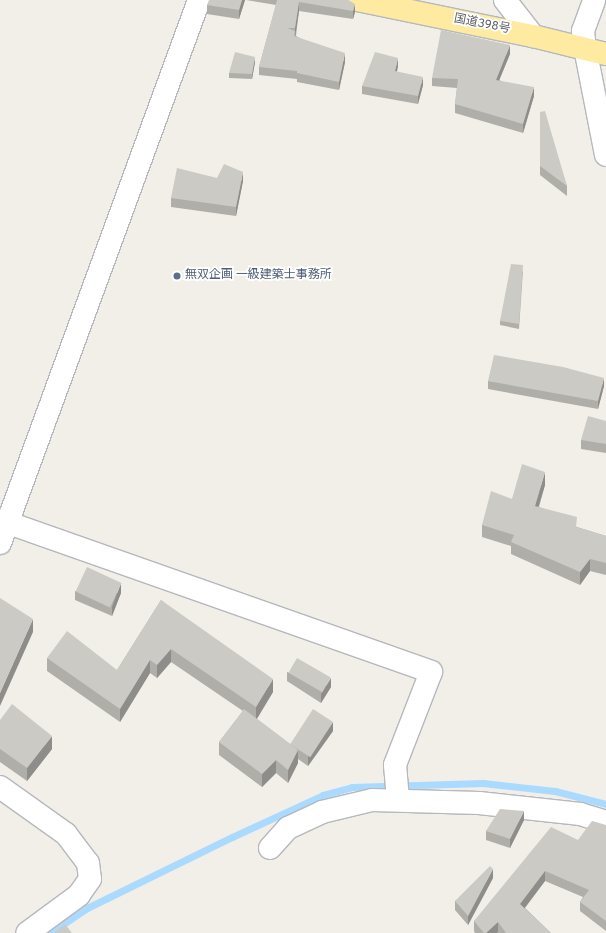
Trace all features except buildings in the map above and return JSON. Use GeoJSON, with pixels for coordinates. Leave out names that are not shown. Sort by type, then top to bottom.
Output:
{"type":"FeatureCollection","features":[{"type":"Feature","properties":{"kind":"highway","name":"国道398号"},"geometry":{"type":"LineString","coordinates":[[357,0],[533,36],[606,54]]}},
{"type":"Feature","properties":{"kind":"street"},"geometry":{"type":"LineString","coordinates":[[0,543],[4,521],[199,0]]}},
{"type":"Feature","properties":{"kind":"street"},"geometry":{"type":"LineString","coordinates":[[505,0],[533,36]]}},
{"type":"Feature","properties":{"kind":"street"},"geometry":{"type":"LineString","coordinates":[[594,0],[583,31],[606,155]]}},
{"type":"Feature","properties":{"kind":"street"},"geometry":{"type":"LineString","coordinates":[[4,521],[431,672],[395,765],[398,799]]}},
{"type":"Feature","properties":{"kind":"street"},"geometry":{"type":"LineString","coordinates":[[0,786],[66,834],[88,863],[90,879],[79,895],[27,933]]}},
{"type":"Feature","properties":{"kind":"street"},"geometry":{"type":"LineString","coordinates":[[270,848],[288,828],[322,812],[372,800],[398,799],[487,804],[580,814],[606,822]]}},
{"type":"Feature","properties":{"kind":"waterway"},"geometry":{"type":"LineString","coordinates":[[50,933],[87,908],[232,837],[323,795],[352,787],[483,783],[555,791],[606,804]]}},
{"type":"Feature","properties":{"kind":"place","name":"無双企画 一級建築士事務所"},"geometry":{"type":"Point","coordinates":[177,276]}}]}
